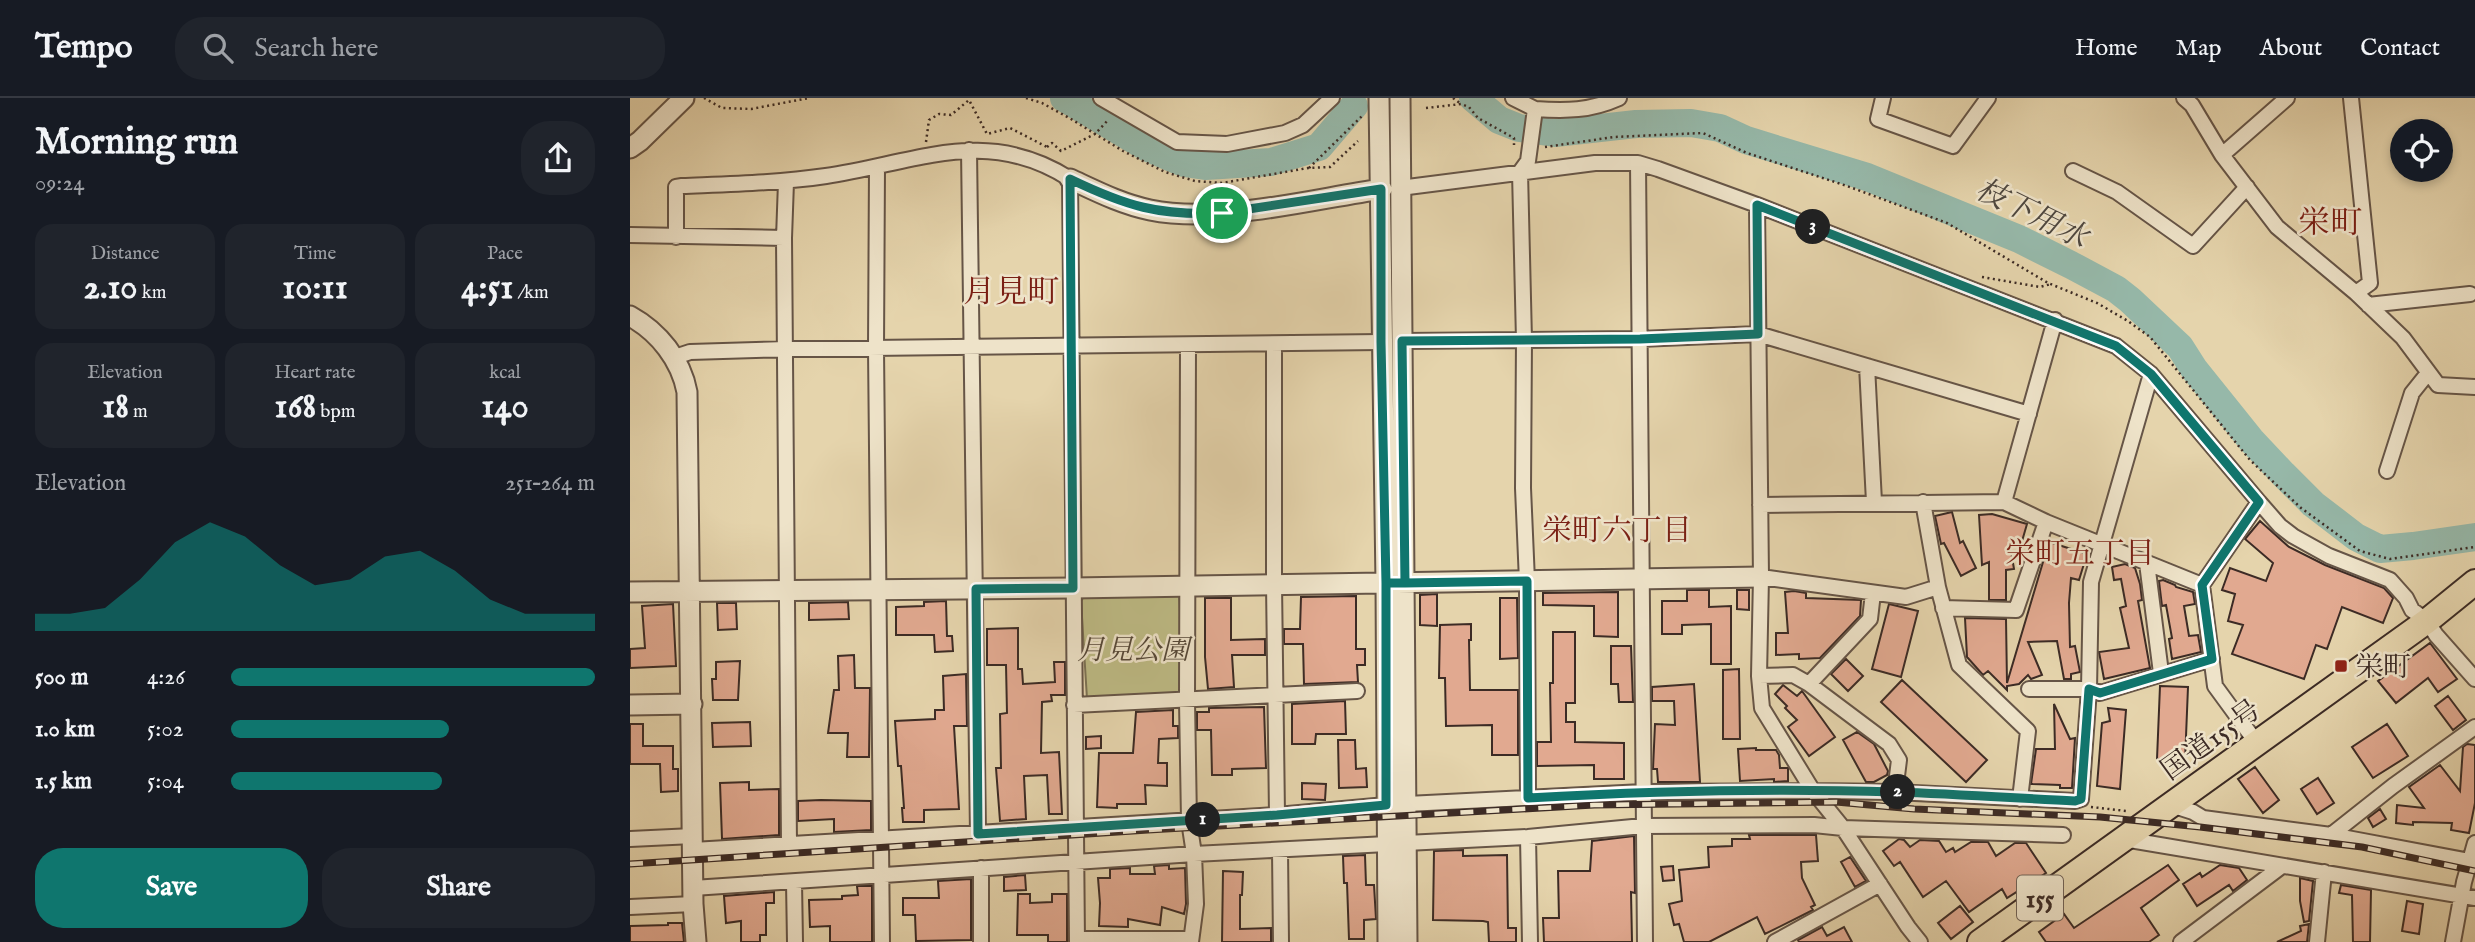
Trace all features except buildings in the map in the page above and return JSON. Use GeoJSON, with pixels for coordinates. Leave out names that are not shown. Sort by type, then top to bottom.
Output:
{"type":"FeatureCollection","features":[{"type":"Feature","properties":{"kind":"highway","name":"国道155号"},"geometry":{"type":"LineString","coordinates":[[1980,942],[2427,621],[2475,582]]}},
{"type":"Feature","properties":{"kind":"street"},"geometry":{"type":"LineString","coordinates":[[630,148],[684,98]]}},
{"type":"Feature","properties":{"kind":"street"},"geometry":{"type":"LineString","coordinates":[[1101,98],[1177,142],[1227,144],[1285,133],[1303,125],[1332,98]]}},
{"type":"Feature","properties":{"kind":"street"},"geometry":{"type":"LineString","coordinates":[[1379,98],[1391,189],[1402,341],[1396,583],[1386,805],[1397,844],[1407,942]]}},
{"type":"Feature","properties":{"kind":"street"},"geometry":{"type":"LineString","coordinates":[[1388,942],[1397,844],[1406,804],[1381,342],[1400,98]]}},
{"type":"Feature","properties":{"kind":"street"},"geometry":{"type":"LineString","coordinates":[[1513,98],[1534,113],[1598,107],[1619,98]]}},
{"type":"Feature","properties":{"kind":"street"},"geometry":{"type":"LineString","coordinates":[[1883,98],[1878,119],[1953,146],[1988,98]]}},
{"type":"Feature","properties":{"kind":"street"},"geometry":{"type":"LineString","coordinates":[[2184,98],[2192,105],[2222,155],[2277,227],[2356,293],[2403,338],[2438,385],[2475,387]]}},
{"type":"Feature","properties":{"kind":"street"},"geometry":{"type":"LineString","coordinates":[[2222,155],[2287,98]]}},
{"type":"Feature","properties":{"kind":"street"},"geometry":{"type":"LineString","coordinates":[[2351,98],[2370,284],[2356,293]]}},
{"type":"Feature","properties":{"kind":"street"},"geometry":{"type":"LineString","coordinates":[[1528,798],[1520,172],[1528,160],[1534,113]]}},
{"type":"Feature","properties":{"kind":"street"},"geometry":{"type":"LineString","coordinates":[[676,237],[676,187],[786,182],[969,150],[987,149],[1026,158],[1130,205],[1176,214],[1222,213],[1595,163],[1637,163],[1757,205],[2116,346],[2151,374],[2280,526],[2329,556],[2389,580],[2406,598],[2412,610],[2427,621],[2475,679]]}},
{"type":"Feature","properties":{"kind":"street"},"geometry":{"type":"LineString","coordinates":[[969,150],[978,834]]}},
{"type":"Feature","properties":{"kind":"street"},"geometry":{"type":"LineString","coordinates":[[1637,163],[1645,942]]}},
{"type":"Feature","properties":{"kind":"street"},"geometry":{"type":"LineString","coordinates":[[877,167],[876,349],[882,942]]}},
{"type":"Feature","properties":{"kind":"street"},"geometry":{"type":"LineString","coordinates":[[2073,171],[2117,192],[2193,246],[2247,187]]}},
{"type":"Feature","properties":{"kind":"street"},"geometry":{"type":"LineString","coordinates":[[1070,179],[1077,941],[1191,940],[1196,904],[1194,854],[1189,821],[1187,701],[1188,345]]}},
{"type":"Feature","properties":{"kind":"street"},"geometry":{"type":"LineString","coordinates":[[786,182],[784,239],[789,845]]}},
{"type":"Feature","properties":{"kind":"street"},"geometry":{"type":"LineString","coordinates":[[1757,205],[1761,577],[1759,676],[1762,708],[1813,790],[1843,828],[1920,942]]}},
{"type":"Feature","properties":{"kind":"street"},"geometry":{"type":"LineString","coordinates":[[630,235],[784,239]]}},
{"type":"Feature","properties":{"kind":"street"},"geometry":{"type":"LineString","coordinates":[[2368,305],[2470,294]]}},
{"type":"Feature","properties":{"kind":"street"},"geometry":{"type":"LineString","coordinates":[[630,316],[651,331],[674,357],[684,377],[688,407],[693,896],[696,942]]}},
{"type":"Feature","properties":{"kind":"street"},"geometry":{"type":"LineString","coordinates":[[2004,502],[2055,320]]}},
{"type":"Feature","properties":{"kind":"street"},"geometry":{"type":"LineString","coordinates":[[1402,341],[1640,339],[1758,334],[2029,414]]}},
{"type":"Feature","properties":{"kind":"street"},"geometry":{"type":"LineString","coordinates":[[674,357],[690,352],[786,349],[1381,342]]}},
{"type":"Feature","properties":{"kind":"street"},"geometry":{"type":"LineString","coordinates":[[1274,344],[1273,584],[1277,815]]}},
{"type":"Feature","properties":{"kind":"street"},"geometry":{"type":"LineString","coordinates":[[1867,366],[1874,502]]}},
{"type":"Feature","properties":{"kind":"street"},"geometry":{"type":"LineString","coordinates":[[2387,471],[2412,393],[2428,373]]}},
{"type":"Feature","properties":{"kind":"street"},"geometry":{"type":"LineString","coordinates":[[1406,804],[1643,792],[1813,790],[2075,801],[2081,799],[2089,689],[2091,582],[2151,374]]}},
{"type":"Feature","properties":{"kind":"street"},"geometry":{"type":"LineString","coordinates":[[1923,502],[1938,587],[1959,665],[2028,731],[2020,799]]}},
{"type":"Feature","properties":{"kind":"street"},"geometry":{"type":"LineString","coordinates":[[1760,505],[2004,502],[2046,522],[2202,585]]}},
{"type":"Feature","properties":{"kind":"street"},"geometry":{"type":"LineString","coordinates":[[2256,742],[2215,686],[2202,585],[2259,502]]}},
{"type":"Feature","properties":{"kind":"street"},"geometry":{"type":"LineString","coordinates":[[1943,608],[2016,610],[2046,522]]}},
{"type":"Feature","properties":{"kind":"street"},"geometry":{"type":"LineString","coordinates":[[2147,563],[2161,673]]}},
{"type":"Feature","properties":{"kind":"street"},"geometry":{"type":"LineString","coordinates":[[630,592],[1761,577],[1906,597],[1938,587]]}},
{"type":"Feature","properties":{"kind":"street"},"geometry":{"type":"LineString","coordinates":[[1809,684],[1870,619],[1873,593]]}},
{"type":"Feature","properties":{"kind":"street"},"geometry":{"type":"LineString","coordinates":[[2029,689],[2089,689],[2100,693],[2212,659]]}},
{"type":"Feature","properties":{"kind":"street"},"geometry":{"type":"LineString","coordinates":[[1759,676],[1793,675],[1889,744],[1899,760],[1895,792]]}},
{"type":"Feature","properties":{"kind":"street"},"geometry":{"type":"LineString","coordinates":[[1074,705],[1357,691]]}},
{"type":"Feature","properties":{"kind":"street"},"geometry":{"type":"LineString","coordinates":[[630,705],[692,704]]}},
{"type":"Feature","properties":{"kind":"street"},"geometry":{"type":"LineString","coordinates":[[2331,835],[2475,727]]}},
{"type":"Feature","properties":{"kind":"street"},"geometry":{"type":"LineString","coordinates":[[630,839],[789,845],[1189,821],[1386,805]]}},
{"type":"Feature","properties":{"kind":"street"},"geometry":{"type":"LineString","coordinates":[[2171,805],[2193,811],[2203,818],[2331,835],[2472,862]]}},
{"type":"Feature","properties":{"kind":"street"},"geometry":{"type":"LineString","coordinates":[[630,907],[794,882],[1194,854],[1528,837],[1643,825],[1814,825],[2063,835]]}},
{"type":"Feature","properties":{"kind":"street"},"geometry":{"type":"LineString","coordinates":[[1528,837],[1530,942]]}},
{"type":"Feature","properties":{"kind":"street"},"geometry":{"type":"LineString","coordinates":[[2121,839],[2468,896]]}},
{"type":"Feature","properties":{"kind":"street"},"geometry":{"type":"LineString","coordinates":[[2453,942],[2468,896],[2475,843]]}},
{"type":"Feature","properties":{"kind":"street"},"geometry":{"type":"LineString","coordinates":[[1280,851],[1281,942]]}},
{"type":"Feature","properties":{"kind":"street"},"geometry":{"type":"LineString","coordinates":[[2181,942],[2282,866]]}},
{"type":"Feature","properties":{"kind":"street"},"geometry":{"type":"LineString","coordinates":[[981,868],[981,942]]}},
{"type":"Feature","properties":{"kind":"street"},"geometry":{"type":"LineString","coordinates":[[2317,942],[2324,872]]}},
{"type":"Feature","properties":{"kind":"street"},"geometry":{"type":"LineString","coordinates":[[794,882],[795,942]]}},
{"type":"Feature","properties":{"kind":"street"},"geometry":{"type":"LineString","coordinates":[[1775,942],[1880,884]]}},
{"type":"Feature","properties":{"kind":"path"},"geometry":{"type":"LineString","coordinates":[[705,98],[722,108],[751,109],[809,98]]}},
{"type":"Feature","properties":{"kind":"path"},"geometry":{"type":"LineString","coordinates":[[1453,98],[1469,107],[1478,118],[1514,138],[1514,149],[1528,145]]}},
{"type":"Feature","properties":{"kind":"path"},"geometry":{"type":"LineString","coordinates":[[927,156],[929,120],[939,114],[951,115],[969,100],[987,134],[1010,128],[1047,147]]}},
{"type":"Feature","properties":{"kind":"path"},"geometry":{"type":"LineString","coordinates":[[1426,108],[1441,104],[1461,104]]}},
{"type":"Feature","properties":{"kind":"path"},"geometry":{"type":"LineString","coordinates":[[1038,163],[1041,153],[1052,143],[1061,151],[1096,134],[1118,108]]}},
{"type":"Feature","properties":{"kind":"path"},"geometry":{"type":"LineString","coordinates":[[1308,168],[1358,117],[1367,115]]}},
{"type":"Feature","properties":{"kind":"path"},"geometry":{"type":"LineString","coordinates":[[1979,276],[2040,287],[2051,284]]}},
{"type":"Feature","properties":{"kind":"path"},"geometry":{"type":"LineString","coordinates":[[2081,799],[2086,807],[2137,813]]}},
{"type":"Feature","properties":{"kind":"green space","name":"月見公園"},"geometry":{"type":"Polygon","coordinates":[[[1179,592],[1184,696],[1087,699],[1081,601],[1086,594],[1179,592]]]}},
{"type":"Feature","properties":{"kind":"waterway","name":"枝下用水"},"geometry":{"type":"LineString","coordinates":[[1064,98],[1146,147],[1184,163],[1205,166],[1271,162],[1319,147],[1354,106]]}},
{"type":"Feature","properties":{"kind":"waterway","name":"枝下用水"},"geometry":{"type":"LineString","coordinates":[[1473,98],[1499,120],[1519,128],[1555,133],[1636,124],[1691,123],[1720,128],[1746,140],[1867,177],[2019,239],[2116,289],[2130,300],[2180,347],[2194,369],[2251,440],[2283,474],[2313,504],[2356,537],[2380,549],[2475,537]]}},
{"type":"Feature","properties":{"kind":"railway"},"geometry":{"type":"LineString","coordinates":[[630,864],[1148,830],[1594,805],[1836,802],[1914,809],[2100,817],[2200,827],[2362,847],[2475,871]]}},
{"type":"Feature","properties":{"kind":"place","name":"栄町"},"geometry":{"type":"Point","coordinates":[2341,666]}},
{"type":"Feature","properties":{"kind":"district","name":"栄町"},"geometry":{"type":"Point","coordinates":[2330,222]}},
{"type":"Feature","properties":{"kind":"district","name":"月見町"},"geometry":{"type":"Point","coordinates":[1011,291]}},
{"type":"Feature","properties":{"kind":"district","name":"栄町六丁目"},"geometry":{"type":"Point","coordinates":[1617,530]}},
{"type":"Feature","properties":{"kind":"district","name":"栄町五丁目"},"geometry":{"type":"Point","coordinates":[2080,553]}},
{"type":"Feature","properties":{"kind":"route"},"geometry":{"type":"LineString","coordinates":[[1222,213],[1176,214],[1152,210],[1112,199],[1070,179],[1073,588],[976,589],[978,834],[1277,815],[1386,805],[1386,583],[1405,583],[1527,581],[1528,798],[1643,792],[1813,790],[2075,801],[2081,799],[2089,689],[2100,693],[2212,659],[2202,585],[2259,502],[2151,374],[2116,346],[1757,205],[1758,334],[1640,339],[1428,343],[1402,341],[1405,583],[1386,583],[1381,189],[1222,213]]}}]}
